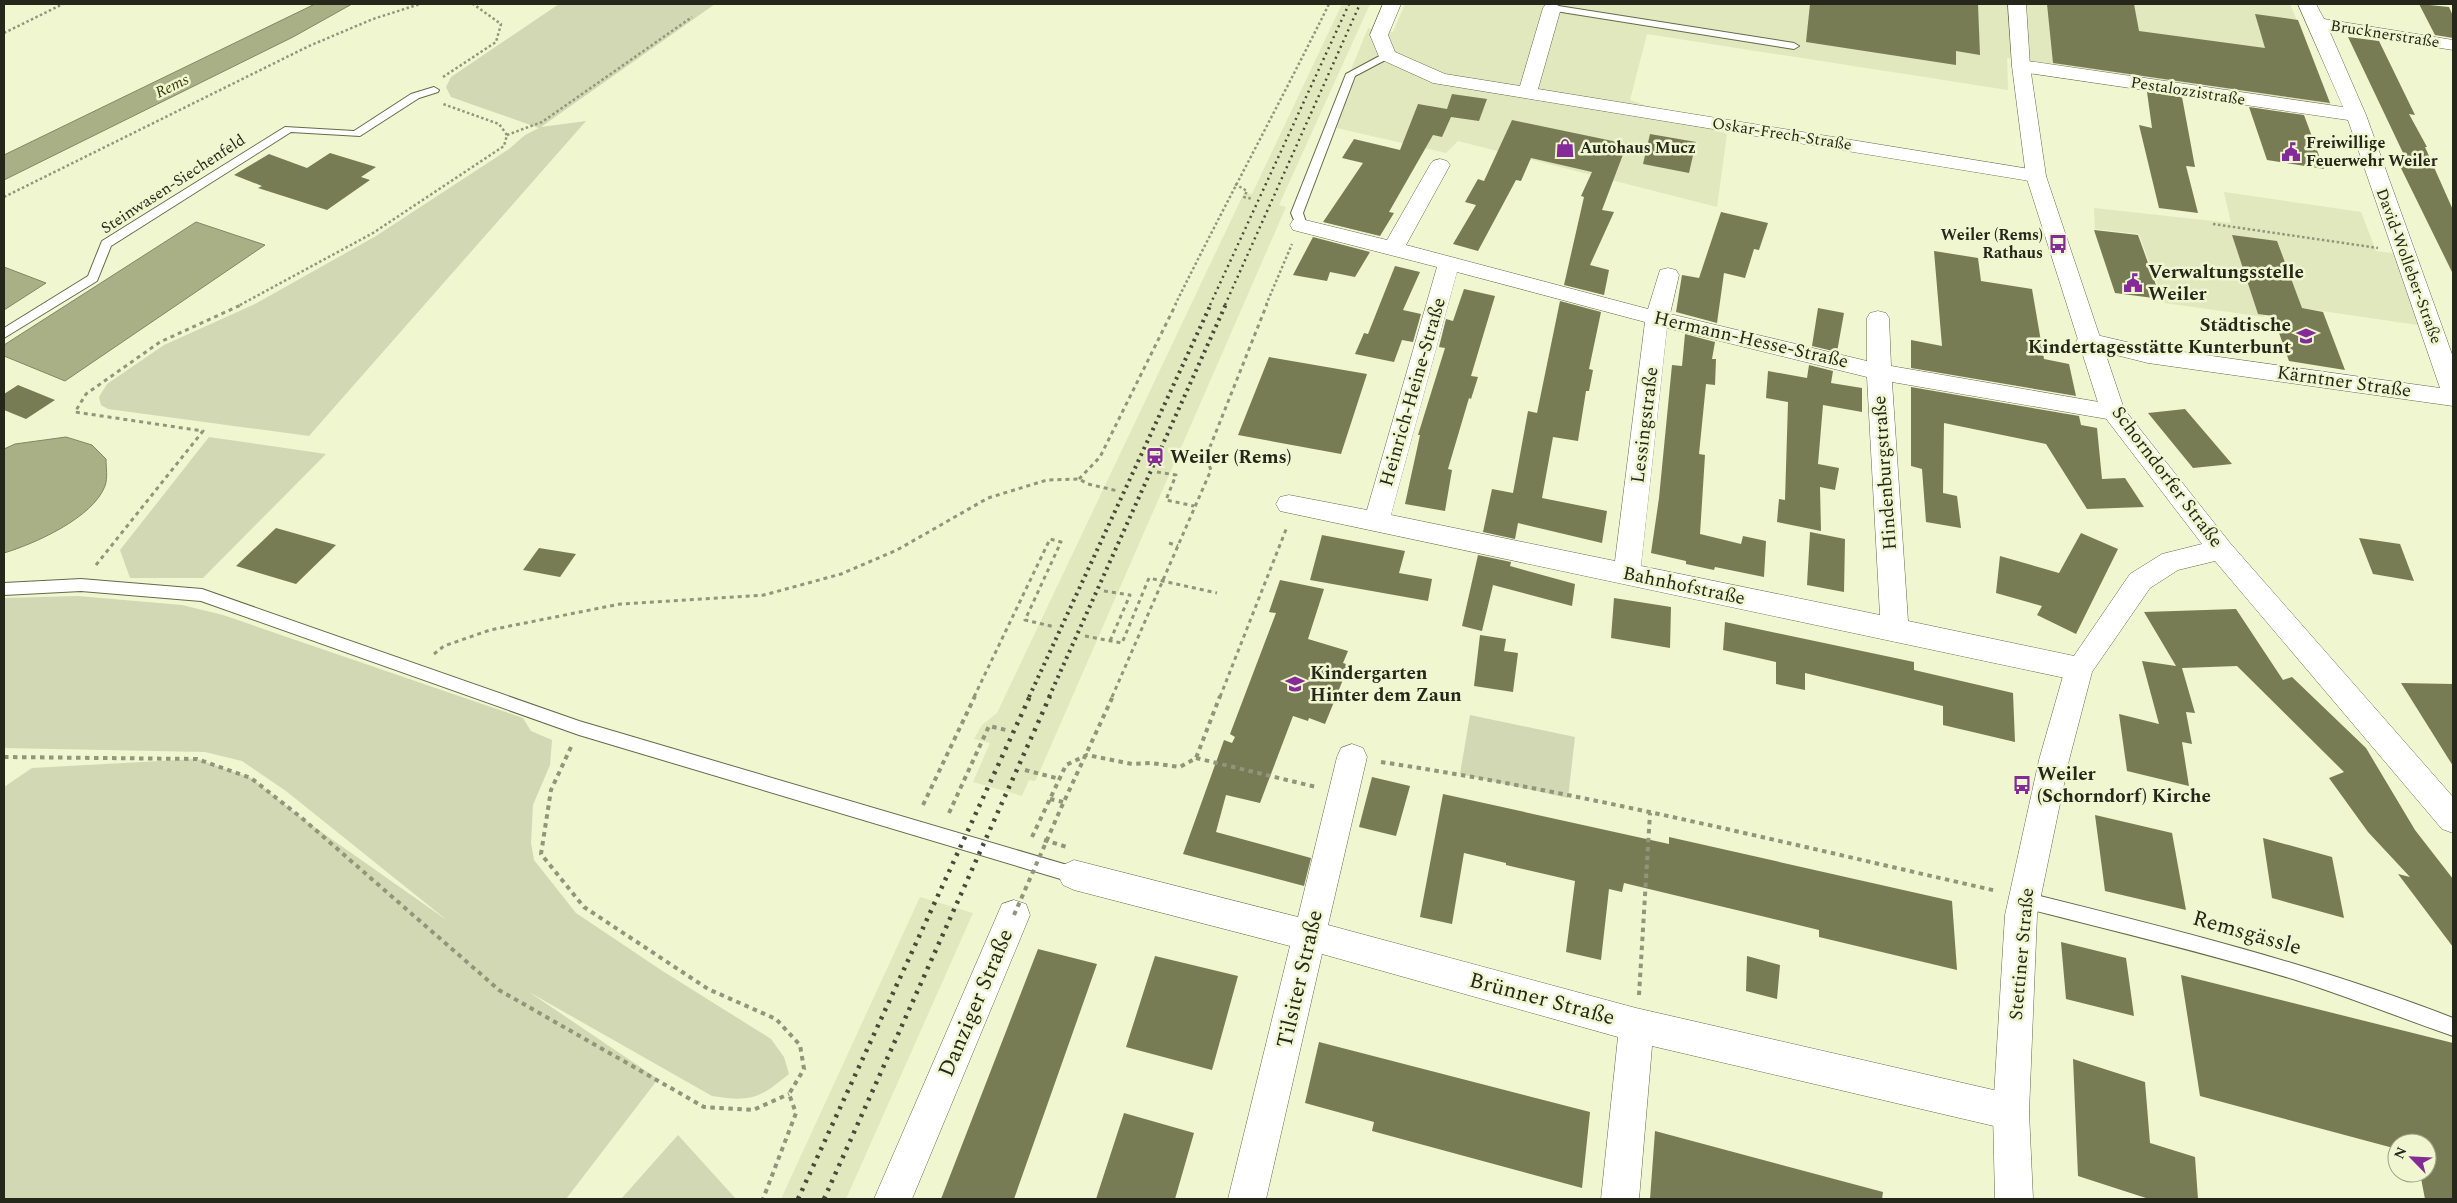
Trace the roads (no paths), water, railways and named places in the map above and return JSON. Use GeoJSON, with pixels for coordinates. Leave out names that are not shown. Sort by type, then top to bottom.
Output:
{"type":"FeatureCollection","features":[{"type":"Feature","properties":{"kind":"street"},"geometry":{"type":"LineString","coordinates":[[1387,54],[1379,34],[1392,4]]}},
{"type":"Feature","properties":{"kind":"street","name":"Schorndorfer Straße"},"geometry":{"type":"LineString","coordinates":[[2017,4],[2021,66],[2036,176],[2088,341],[2113,412],[2221,550],[2453,819]]}},
{"type":"Feature","properties":{"kind":"street","name":"David-Wolleber-Straße"},"geometry":{"type":"LineString","coordinates":[[2306,4],[2317,23],[2356,115],[2453,390]]}},
{"type":"Feature","properties":{"kind":"street"},"geometry":{"type":"LineString","coordinates":[[1527,93],[1552,8]]}},
{"type":"Feature","properties":{"kind":"street","name":"Brucknerstraße"},"geometry":{"type":"LineString","coordinates":[[2317,23],[2453,45]]}},
{"type":"Feature","properties":{"kind":"street","name":"Oskar-Frech-Straße"},"geometry":{"type":"LineString","coordinates":[[1387,54],[1440,79],[2036,176]]}},
{"type":"Feature","properties":{"kind":"street","name":"Pestalozzistraße"},"geometry":{"type":"LineString","coordinates":[[2021,66],[2356,115]]}},
{"type":"Feature","properties":{"kind":"street"},"geometry":{"type":"LineString","coordinates":[[1393,248],[1440,165]]}},
{"type":"Feature","properties":{"kind":"street","name":"Hermann-Hesse-Straße"},"geometry":{"type":"LineString","coordinates":[[1301,225],[1449,262],[1657,319],[1879,371],[2113,412]]}},
{"type":"Feature","properties":{"kind":"street","name":"Heinrich-Heine-Straße"},"geometry":{"type":"LineString","coordinates":[[1376,523],[1449,262]]}},
{"type":"Feature","properties":{"kind":"street","name":"Lessingstraße"},"geometry":{"type":"LineString","coordinates":[[1627,575],[1657,319],[1668,275]]}},
{"type":"Feature","properties":{"kind":"street","name":"Hindenburgstraße"},"geometry":{"type":"LineString","coordinates":[[1878,318],[1879,371],[1895,629]]}},
{"type":"Feature","properties":{"kind":"street","name":"Kärntner Straße"},"geometry":{"type":"LineString","coordinates":[[2088,341],[2148,355],[2453,398]]}},
{"type":"Feature","properties":{"kind":"street","name":"Bahnhofstraße"},"geometry":{"type":"LineString","coordinates":[[1292,505],[1895,629],[1981,650],[2079,669]]}},
{"type":"Feature","properties":{"kind":"street","name":"Stettiner Straße"},"geometry":{"type":"LineString","coordinates":[[2014,1199],[2012,1112],[2022,907],[2054,760],[2079,669],[2140,581],[2171,561],[2221,550]]}},
{"type":"Feature","properties":{"kind":"street","name":"Tilsiter Straße"},"geometry":{"type":"LineString","coordinates":[[1247,1199],[1352,758]]}},
{"type":"Feature","properties":{"kind":"street","name":"Brünner Straße"},"geometry":{"type":"LineString","coordinates":[[1074,875],[1311,936],[1636,1026],[2012,1112]]}},
{"type":"Feature","properties":{"kind":"street","name":"Danziger Straße"},"geometry":{"type":"LineString","coordinates":[[893,1199],[1014,915]]}},
{"type":"Feature","properties":{"kind":"street"},"geometry":{"type":"LineString","coordinates":[[1620,1199],[1636,1026]]}},
{"type":"Feature","properties":{"kind":"lane"},"geometry":{"type":"LineString","coordinates":[[1552,8],[1794,46]]}},
{"type":"Feature","properties":{"kind":"lane"},"geometry":{"type":"LineString","coordinates":[[1301,225],[1297,213],[1352,74],[1387,54]]}},
{"type":"Feature","properties":{"kind":"lane","name":"Steinwasen-Siechenfeld"},"geometry":{"type":"LineString","coordinates":[[4,334],[93,278],[106,244],[289,129],[356,134],[415,96],[434,90]]}},
{"type":"Feature","properties":{"kind":"lane"},"geometry":{"type":"LineString","coordinates":[[4,589],[80,585],[202,595],[413,669],[474,693],[579,728],[1074,875]]}},
{"type":"Feature","properties":{"kind":"lane","name":"Remsgässle"},"geometry":{"type":"LineString","coordinates":[[2022,907],[2242,954],[2396,1004],[2453,1027]]}},
{"type":"Feature","properties":{"kind":"water","name":"Rems"},"geometry":{"type":"Polygon","coordinates":[[[315,4],[352,4],[293,37],[4,180],[4,155],[315,4]]]}},
{"type":"Feature","properties":{"kind":"water"},"geometry":{"type":"Polygon","coordinates":[[[196,222],[265,245],[65,381],[4,356],[4,345],[196,222]]]}},
{"type":"Feature","properties":{"kind":"water"},"geometry":{"type":"Polygon","coordinates":[[[4,267],[46,283],[4,310],[4,267]]]}},
{"type":"Feature","properties":{"kind":"water"},"geometry":{"type":"Polygon","coordinates":[[[66,437],[92,445],[106,459],[107,476],[105,486],[98,498],[76,519],[46,536],[4,553],[4,449],[15,444],[66,437]]]}},
{"type":"Feature","properties":{"kind":"railway"},"geometry":{"type":"LineString","coordinates":[[1210,305],[1349,4]]}},
{"type":"Feature","properties":{"kind":"railway"},"geometry":{"type":"LineString","coordinates":[[1225,305],[1360,4]]}},
{"type":"Feature","properties":{"kind":"railway"},"geometry":{"type":"LineString","coordinates":[[1029,697],[1211,304]]}},
{"type":"Feature","properties":{"kind":"railway"},"geometry":{"type":"LineString","coordinates":[[1049,697],[1226,304]]}},
{"type":"Feature","properties":{"kind":"railway"},"geometry":{"type":"LineString","coordinates":[[798,1199],[1030,696]]}},
{"type":"Feature","properties":{"kind":"railway"},"geometry":{"type":"LineString","coordinates":[[824,1199],[1050,696]]}},
{"type":"Feature","properties":{"kind":"place","name":"Autohaus Mucz"},"geometry":{"type":"Point","coordinates":[1565,148]}},
{"type":"Feature","properties":{"kind":"place","name":"Freiwillige Feuerwehr Weiler"},"geometry":{"type":"Point","coordinates":[2291,152]}},
{"type":"Feature","properties":{"kind":"place","name":"Weiler (Rems) Rathaus"},"geometry":{"type":"Point","coordinates":[2058,244]}},
{"type":"Feature","properties":{"kind":"place","name":"Verwaltungsstelle Weiler"},"geometry":{"type":"Point","coordinates":[2133,283]}},
{"type":"Feature","properties":{"kind":"place","name":"Städtische Kindertagesstätte Kunterbunt"},"geometry":{"type":"Point","coordinates":[2306,336]}},
{"type":"Feature","properties":{"kind":"place","name":"Weiler (Rems)"},"geometry":{"type":"Point","coordinates":[1155,457]}},
{"type":"Feature","properties":{"kind":"place","name":"Kindergarten Hinter dem Zaun"},"geometry":{"type":"Point","coordinates":[1295,684]}},
{"type":"Feature","properties":{"kind":"place","name":"Weiler (Schorndorf) Kirche"},"geometry":{"type":"Point","coordinates":[2022,785]}}]}
